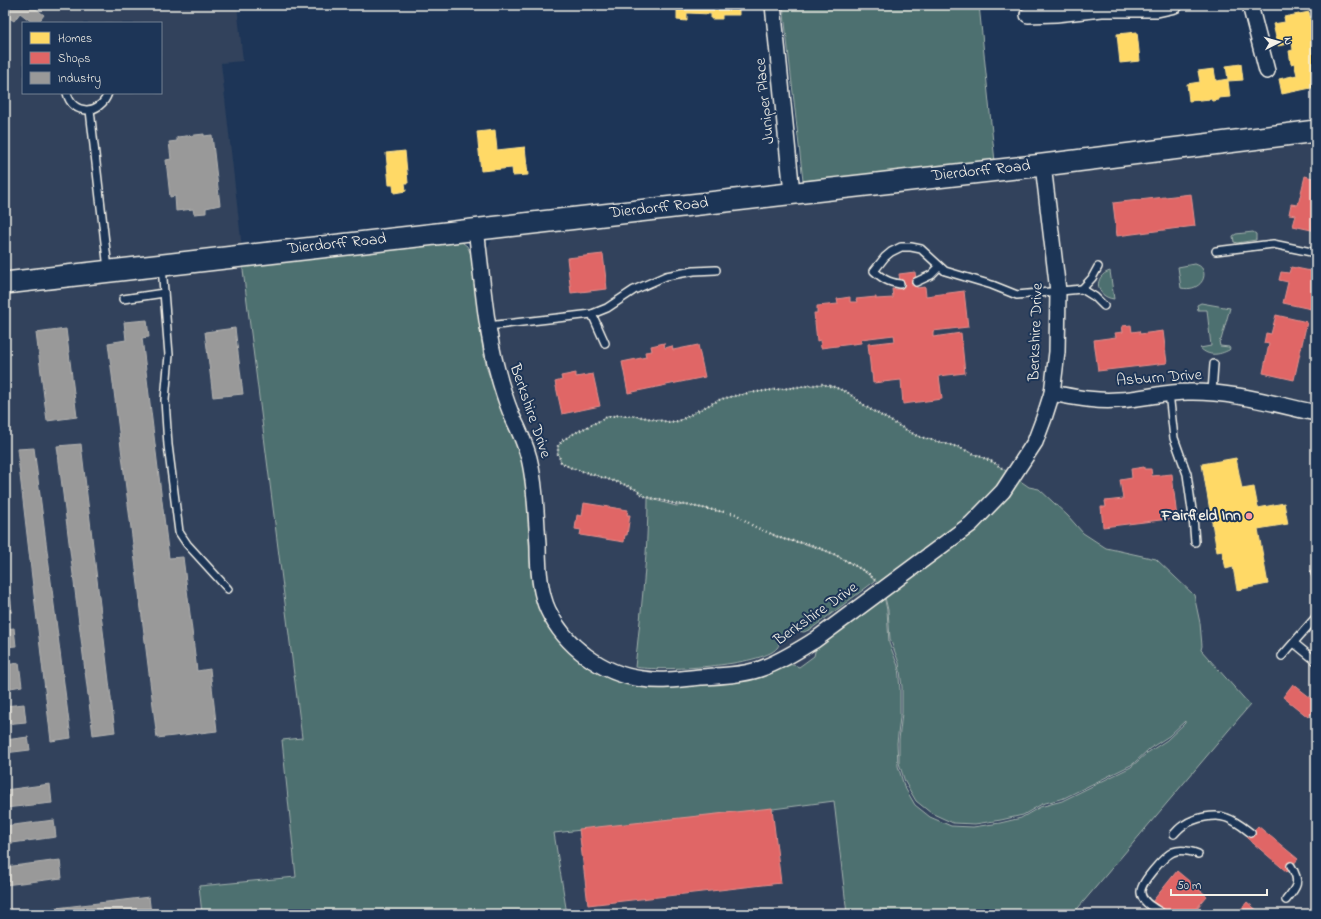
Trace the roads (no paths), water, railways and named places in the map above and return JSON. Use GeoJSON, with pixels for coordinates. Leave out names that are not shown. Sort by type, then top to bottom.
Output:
{"type":"FeatureCollection","features":[{"type":"Feature","properties":{"kind":"street","name":"Juniper Place"},"geometry":{"type":"LineString","coordinates":[[773,5],[792,193]]}},
{"type":"Feature","properties":{"kind":"street"},"geometry":{"type":"LineString","coordinates":[[1028,15],[1056,14],[1102,9],[1157,9],[1175,5]]}},
{"type":"Feature","properties":{"kind":"street"},"geometry":{"type":"LineString","coordinates":[[1250,5],[1267,70]]}},
{"type":"Feature","properties":{"kind":"street","name":"Dierdorff Road"},"geometry":{"type":"LineString","coordinates":[[5,282],[1315,132]]}},
{"type":"Feature","properties":{"kind":"street","name":"Berkshire Drive"},"geometry":{"type":"LineString","coordinates":[[476,229],[493,355],[503,392],[522,437],[532,472],[536,509],[538,561],[541,585],[547,609],[565,637],[591,660],[612,672],[641,679],[666,680],[719,676],[758,670],[794,654],[971,524],[1003,491],[1014,476],[1035,442],[1044,418],[1052,393],[1057,352],[1058,291],[1043,164]]}},
{"type":"Feature","properties":{"kind":"street","name":"Asburn Drive"},"geometry":{"type":"LineString","coordinates":[[1052,393],[1097,400],[1118,400],[1187,392],[1212,392],[1316,413]]}},
{"type":"Feature","properties":{"kind":"lane"},"geometry":{"type":"LineString","coordinates":[[67,94],[71,102],[76,107],[83,110],[96,108],[102,104],[108,94]]}},
{"type":"Feature","properties":{"kind":"lane"},"geometry":{"type":"LineString","coordinates":[[90,110],[108,270]]}},
{"type":"Feature","properties":{"kind":"lane"},"geometry":{"type":"LineString","coordinates":[[1216,251],[1273,244],[1316,253]]}},
{"type":"Feature","properties":{"kind":"lane"},"geometry":{"type":"LineString","coordinates":[[900,284],[890,283],[874,271],[891,252],[901,248],[911,247],[921,249],[945,271],[992,285],[1017,295],[1082,288],[1092,278],[1098,267]]}},
{"type":"Feature","properties":{"kind":"lane"},"geometry":{"type":"LineString","coordinates":[[161,264],[169,355],[165,400],[168,445],[180,532],[187,544],[228,588]]}},
{"type":"Feature","properties":{"kind":"lane"},"geometry":{"type":"LineString","coordinates":[[916,282],[931,275],[939,267]]}},
{"type":"Feature","properties":{"kind":"lane"},"geometry":{"type":"LineString","coordinates":[[488,326],[592,314],[606,308],[634,290],[666,276],[694,271],[716,270]]}},
{"type":"Feature","properties":{"kind":"lane"},"geometry":{"type":"LineString","coordinates":[[1082,288],[1095,297],[1104,306]]}},
{"type":"Feature","properties":{"kind":"lane"},"geometry":{"type":"LineString","coordinates":[[123,299],[164,293]]}},
{"type":"Feature","properties":{"kind":"lane"},"geometry":{"type":"LineString","coordinates":[[592,314],[605,342]]}},
{"type":"Feature","properties":{"kind":"lane"},"geometry":{"type":"LineString","coordinates":[[1212,392],[1214,364]]}},
{"type":"Feature","properties":{"kind":"lane"},"geometry":{"type":"LineString","coordinates":[[1169,394],[1174,438],[1187,474],[1195,542]]}},
{"type":"Feature","properties":{"kind":"lane"},"geometry":{"type":"LineString","coordinates":[[1282,656],[1316,617]]}},
{"type":"Feature","properties":{"kind":"lane"},"geometry":{"type":"LineString","coordinates":[[1294,643],[1316,661]]}},
{"type":"Feature","properties":{"kind":"lane"},"geometry":{"type":"LineString","coordinates":[[1174,834],[1183,825],[1193,821],[1216,816],[1225,817],[1236,822],[1251,833]]}},
{"type":"Feature","properties":{"kind":"lane"},"geometry":{"type":"LineString","coordinates":[[1163,914],[1145,901],[1142,897],[1140,892],[1142,885],[1167,856],[1173,852],[1180,851],[1198,854]]}},
{"type":"Feature","properties":{"kind":"lane"},"geometry":{"type":"LineString","coordinates":[[1286,900],[1296,887],[1297,881],[1296,875],[1291,866]]}},
{"type":"Feature","properties":{"kind":"place","name":"Fairfield Inn"},"geometry":{"type":"Point","coordinates":[1249,516]}}]}
